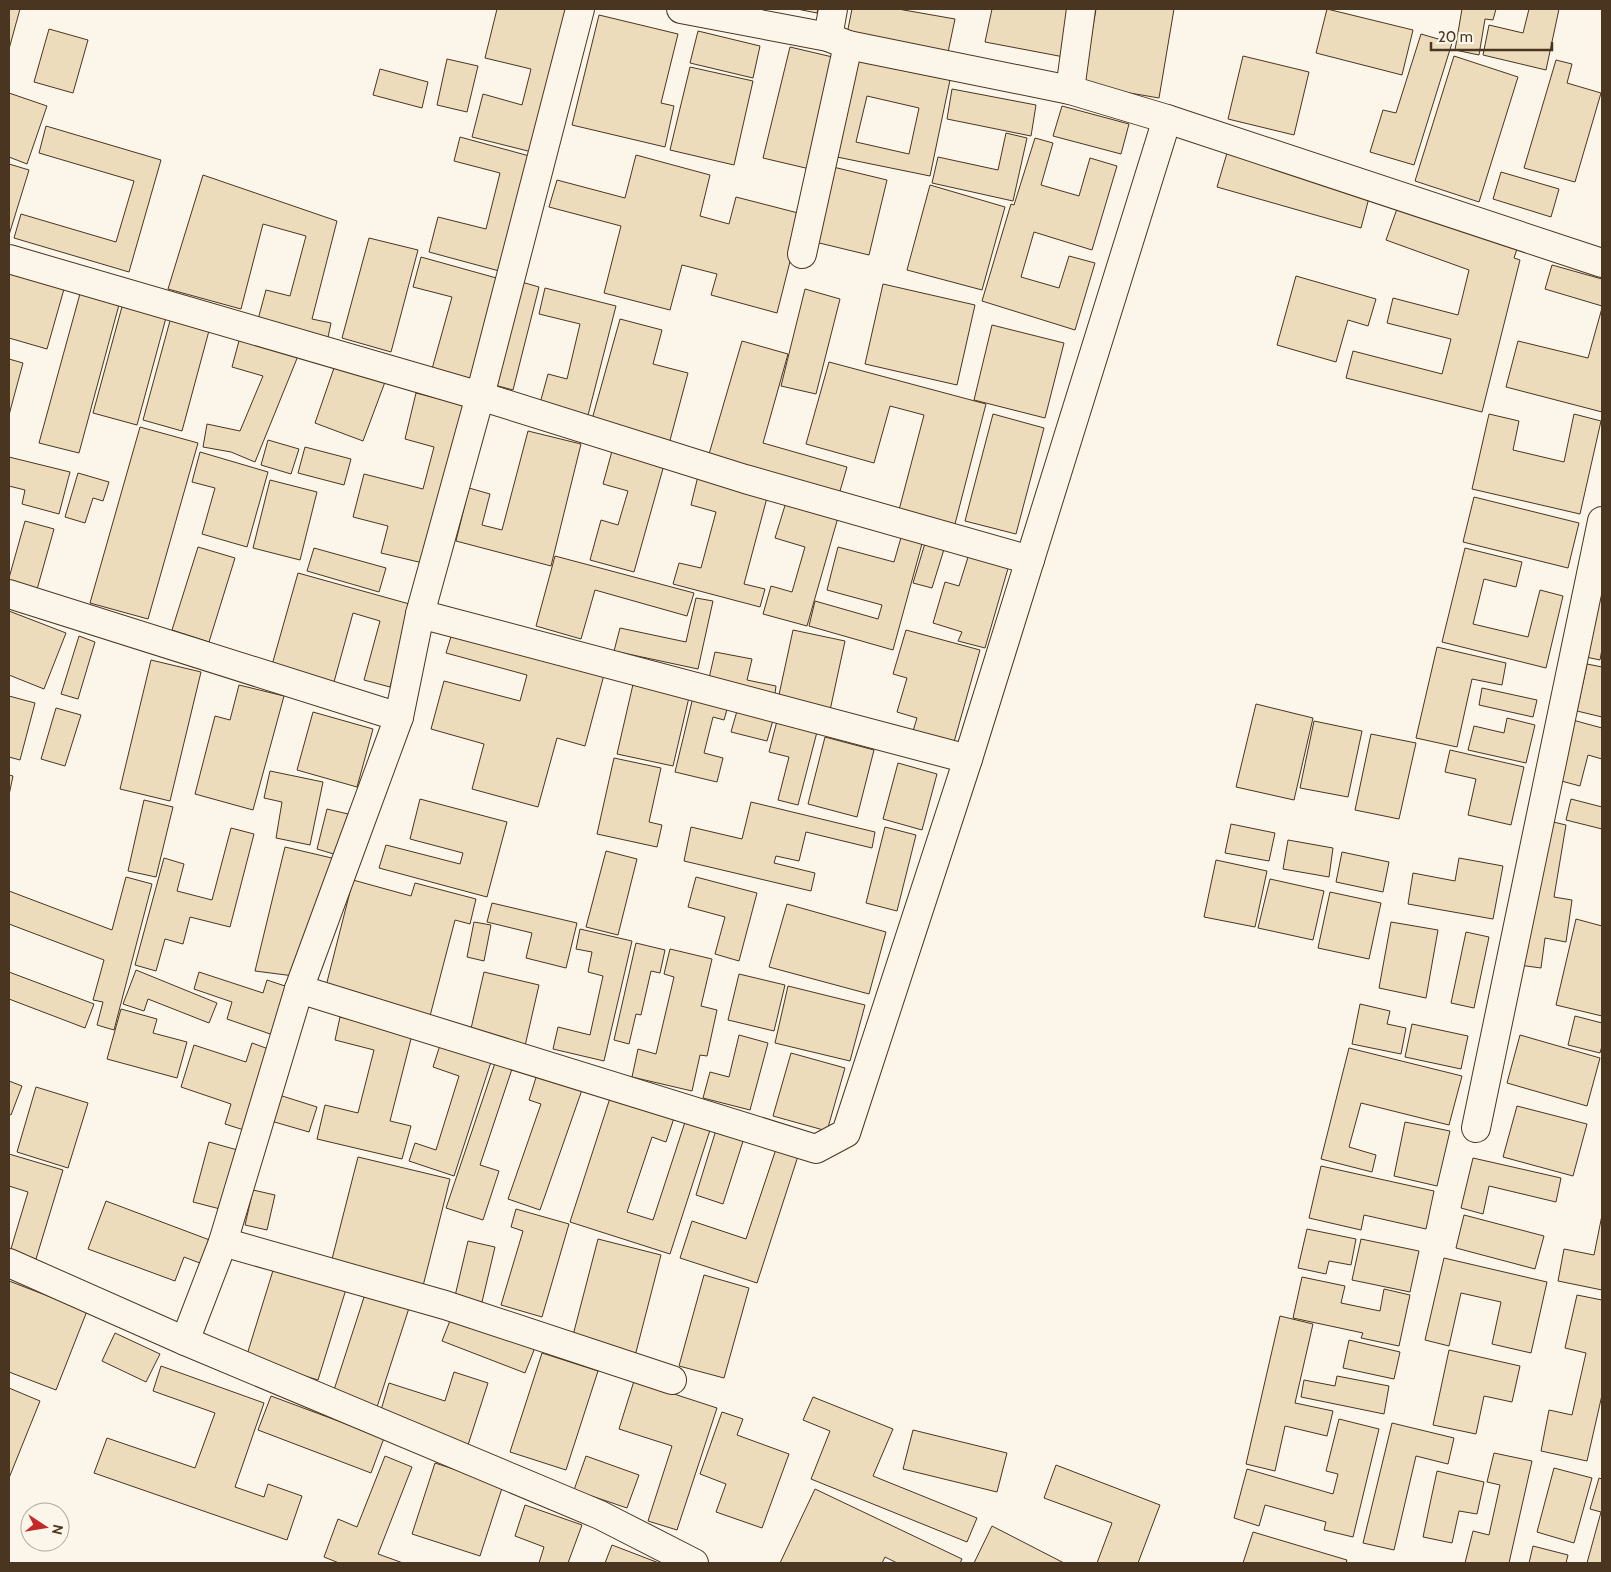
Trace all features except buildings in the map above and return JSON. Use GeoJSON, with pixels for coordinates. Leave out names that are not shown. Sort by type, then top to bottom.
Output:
{"type":"FeatureCollection","features":[{"type":"Feature","properties":{"kind":"street"},"geometry":{"type":"LineString","coordinates":[[185,1341],[223,1242],[298,989],[399,717],[420,614],[480,396],[580,9]]}},
{"type":"Feature","properties":{"kind":"street"},"geometry":{"type":"LineString","coordinates":[[681,9],[1070,90],[1167,118],[1602,263]]}},
{"type":"Feature","properties":{"kind":"street"},"geometry":{"type":"LineString","coordinates":[[802,254],[838,41],[833,9]]}},
{"type":"Feature","properties":{"kind":"street"},"geometry":{"type":"LineString","coordinates":[[1070,90],[1081,9]]}},
{"type":"Feature","properties":{"kind":"street"},"geometry":{"type":"LineString","coordinates":[[298,989],[816,1149],[846,1134],[968,759],[1167,118]]}},
{"type":"Feature","properties":{"kind":"street"},"geometry":{"type":"LineString","coordinates":[[9,259],[480,396],[745,478],[1030,560]]}},
{"type":"Feature","properties":{"kind":"street"},"geometry":{"type":"LineString","coordinates":[[1476,1128],[1602,521]]}},
{"type":"Feature","properties":{"kind":"street"},"geometry":{"type":"LineString","coordinates":[[9,594],[399,717]]}},
{"type":"Feature","properties":{"kind":"street"},"geometry":{"type":"LineString","coordinates":[[420,614],[968,759]]}},
{"type":"Feature","properties":{"kind":"street"},"geometry":{"type":"LineString","coordinates":[[223,1242],[445,1305],[672,1380]]}},
{"type":"Feature","properties":{"kind":"street"},"geometry":{"type":"LineString","coordinates":[[9,1263],[185,1341],[600,1515],[694,1563]]}}]}
